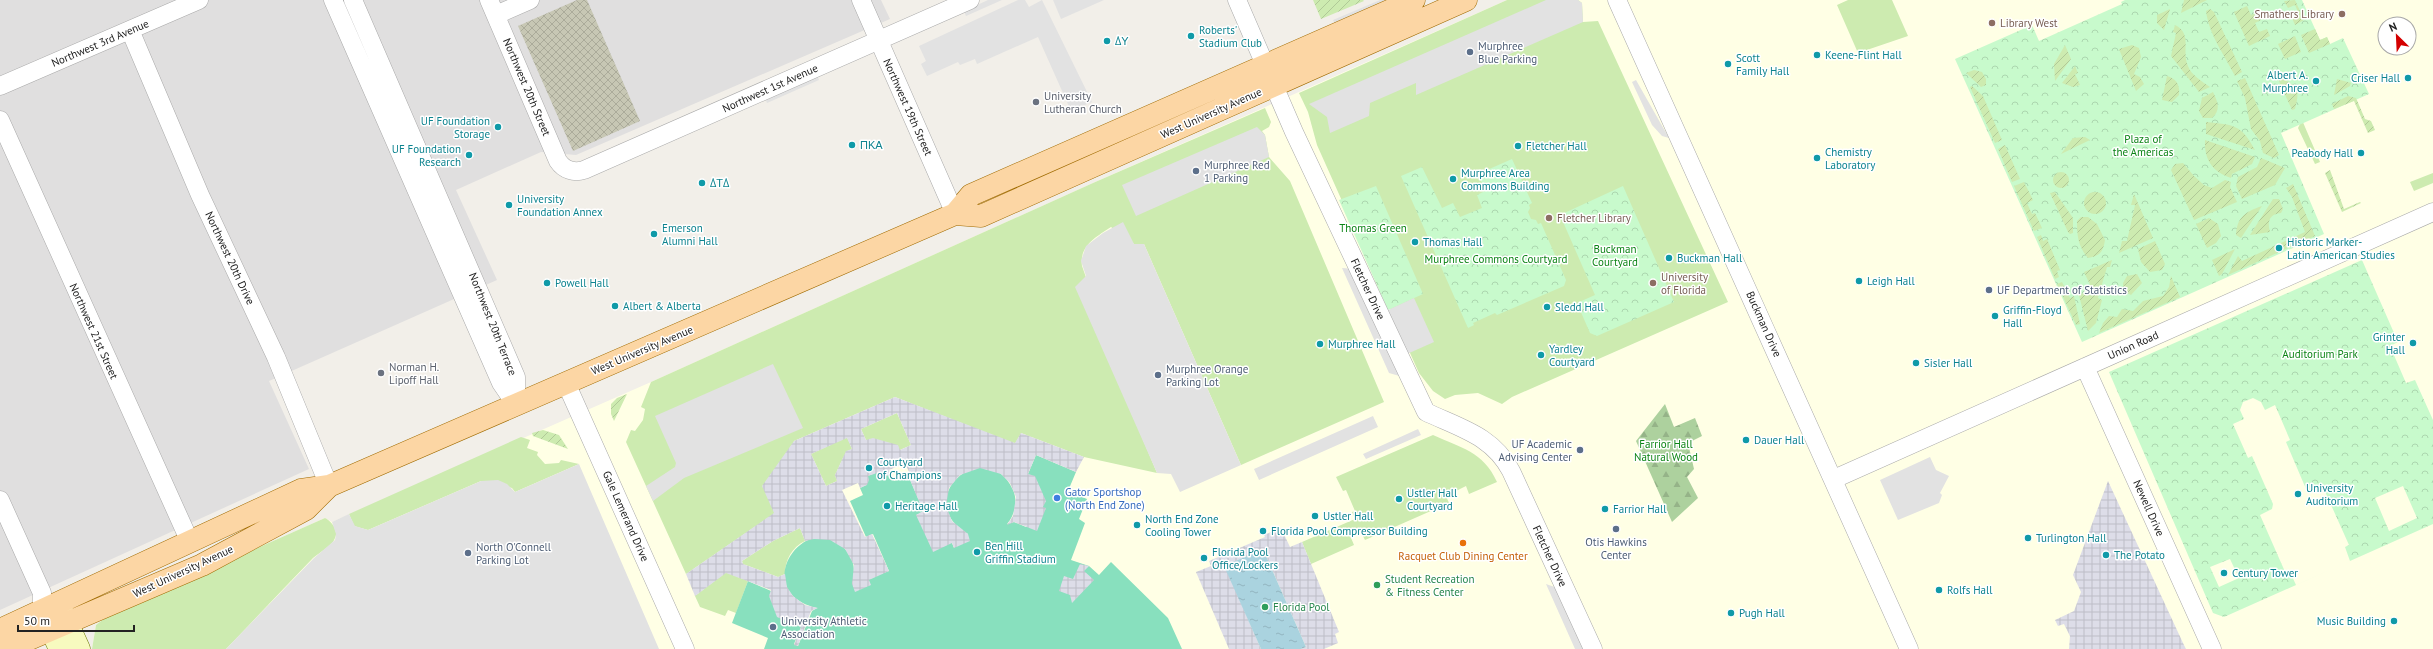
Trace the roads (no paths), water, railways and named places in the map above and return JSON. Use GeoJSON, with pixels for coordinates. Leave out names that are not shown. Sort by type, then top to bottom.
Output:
{"type":"FeatureCollection","features":[{"type":"Feature","properties":{"kind":"main road","name":"West University Avenue"},"geometry":{"type":"LineString","coordinates":[[6,649],[52,612],[190,542],[301,490],[329,486],[955,214],[971,195],[1414,0]]}},
{"type":"Feature","properties":{"kind":"main road","name":"West University Avenue"},"geometry":{"type":"LineString","coordinates":[[955,214],[981,216],[1466,0]]}},
{"type":"Feature","properties":{"kind":"main road","name":"West University Avenue"},"geometry":{"type":"LineString","coordinates":[[0,630],[52,612],[202,565],[306,509],[329,486]]}},
{"type":"Feature","properties":{"kind":"main road"},"geometry":{"type":"LineString","coordinates":[[52,612],[60,649]]}},
{"type":"Feature","properties":{"kind":"main road"},"geometry":{"type":"LineString","coordinates":[[52,612],[79,649]]}},
{"type":"Feature","properties":{"kind":"street","name":"Northwest 3rd Avenue"},"geometry":{"type":"LineString","coordinates":[[0,86],[199,0]]}},
{"type":"Feature","properties":{"kind":"street","name":"Northwest 20th Terrace"},"geometry":{"type":"LineString","coordinates":[[333,0],[501,384],[516,405]]}},
{"type":"Feature","properties":{"kind":"street","name":"Northwest 20th Terrace"},"geometry":{"type":"LineString","coordinates":[[353,0],[426,164],[516,377],[516,405]]}},
{"type":"Feature","properties":{"kind":"street"},"geometry":{"type":"LineString","coordinates":[[493,7],[530,0]]}},
{"type":"Feature","properties":{"kind":"street","name":"Northwest 19th Street"},"geometry":{"type":"LineString","coordinates":[[861,0],[955,214]]}},
{"type":"Feature","properties":{"kind":"street","name":"Northwest 1st Avenue"},"geometry":{"type":"LineString","coordinates":[[569,170],[584,170],[970,0]]}},
{"type":"Feature","properties":{"kind":"street","name":"Fletcher Drive"},"geometry":{"type":"LineString","coordinates":[[1236,0],[1426,412],[1485,440],[1503,456],[1592,649]]}},
{"type":"Feature","properties":{"kind":"street","name":"Buckman Drive"},"geometry":{"type":"LineString","coordinates":[[1617,0],[1834,479],[1909,649]]}},
{"type":"Feature","properties":{"kind":"street","name":"Northwest 20th Street"},"geometry":{"type":"LineString","coordinates":[[493,7],[556,157],[560,165],[569,170]]}},
{"type":"Feature","properties":{"kind":"street","name":"Northwest 20th Drive"},"geometry":{"type":"LineString","coordinates":[[130,30],[200,195],[276,357],[329,486]]}},
{"type":"Feature","properties":{"kind":"street"},"geometry":{"type":"LineString","coordinates":[[360,62],[377,54]]}},
{"type":"Feature","properties":{"kind":"street","name":"Northwest 21st Street"},"geometry":{"type":"LineString","coordinates":[[0,120],[190,542]]}},
{"type":"Feature","properties":{"kind":"street"},"geometry":{"type":"LineString","coordinates":[[409,172],[426,164]]}},
{"type":"Feature","properties":{"kind":"street","name":"Union Road"},"geometry":{"type":"LineString","coordinates":[[1834,479],[2433,212]]}},
{"type":"Feature","properties":{"kind":"street","name":"Newell Drive"},"geometry":{"type":"LineString","coordinates":[[2085,366],[2212,649]]}},
{"type":"Feature","properties":{"kind":"street","name":"Gale Lemerand Drive"},"geometry":{"type":"LineString","coordinates":[[566,383],[685,649]]}},
{"type":"Feature","properties":{"kind":"street"},"geometry":{"type":"LineString","coordinates":[[0,500],[52,612]]}},
{"type":"Feature","properties":{"kind":"water","name":"Florida Pool"},"geometry":{"type":"Polygon","coordinates":[[[1263,549],[1306,647],[1301,649],[1261,649],[1224,566],[1263,549]]]}},
{"type":"Feature","properties":{"kind":"place","name":"Smathers Library"},"geometry":{"type":"Point","coordinates":[2342,14]}},
{"type":"Feature","properties":{"kind":"place","name":"Library West"},"geometry":{"type":"Point","coordinates":[1992,23]}},
{"type":"Feature","properties":{"kind":"place","name":"Roberts' Stadium Club"},"geometry":{"type":"Point","coordinates":[1191,36]}},
{"type":"Feature","properties":{"kind":"place","name":"ΔΥ"},"geometry":{"type":"Point","coordinates":[1107,41]}},
{"type":"Feature","properties":{"kind":"place","name":"Murphree Blue Parking"},"geometry":{"type":"Point","coordinates":[1470,52]}},
{"type":"Feature","properties":{"kind":"place","name":"Keene-Flint Hall"},"geometry":{"type":"Point","coordinates":[1817,55]}},
{"type":"Feature","properties":{"kind":"place","name":"Scott Family Hall"},"geometry":{"type":"Point","coordinates":[1728,64]}},
{"type":"Feature","properties":{"kind":"place","name":"Criser Hall"},"geometry":{"type":"Point","coordinates":[2408,78]}},
{"type":"Feature","properties":{"kind":"place","name":"Albert A. Murphree"},"geometry":{"type":"Point","coordinates":[2316,81]}},
{"type":"Feature","properties":{"kind":"place","name":"University Lutheran Church"},"geometry":{"type":"Point","coordinates":[1036,102]}},
{"type":"Feature","properties":{"kind":"place","name":"UF Foundation Storage"},"geometry":{"type":"Point","coordinates":[498,127]}},
{"type":"Feature","properties":{"kind":"place","name":"ΠΚΑ"},"geometry":{"type":"Point","coordinates":[852,145]}},
{"type":"Feature","properties":{"kind":"place","name":"Fletcher Hall"},"geometry":{"type":"Point","coordinates":[1518,146]}},
{"type":"Feature","properties":{"kind":"place","name":"Peabody Hall"},"geometry":{"type":"Point","coordinates":[2361,153]}},
{"type":"Feature","properties":{"kind":"place","name":"UF Foundation Research"},"geometry":{"type":"Point","coordinates":[469,155]}},
{"type":"Feature","properties":{"kind":"place","name":"Chemistry Laboratory"},"geometry":{"type":"Point","coordinates":[1817,158]}},
{"type":"Feature","properties":{"kind":"place","name":"Murphree Red 1 Parking"},"geometry":{"type":"Point","coordinates":[1196,171]}},
{"type":"Feature","properties":{"kind":"place","name":"Murphree Area Commons Building"},"geometry":{"type":"Point","coordinates":[1453,179]}},
{"type":"Feature","properties":{"kind":"place","name":"ΔΤΔ"},"geometry":{"type":"Point","coordinates":[702,183]}},
{"type":"Feature","properties":{"kind":"place","name":"University Foundation Annex"},"geometry":{"type":"Point","coordinates":[509,205]}},
{"type":"Feature","properties":{"kind":"place","name":"Fletcher Library"},"geometry":{"type":"Point","coordinates":[1549,218]}},
{"type":"Feature","properties":{"kind":"place","name":"Emerson Alumni Hall"},"geometry":{"type":"Point","coordinates":[654,234]}},
{"type":"Feature","properties":{"kind":"place","name":"Thomas Hall"},"geometry":{"type":"Point","coordinates":[1415,242]}},
{"type":"Feature","properties":{"kind":"place","name":"Historic Marker- Latin American Studies"},"geometry":{"type":"Point","coordinates":[2279,248]}},
{"type":"Feature","properties":{"kind":"place","name":"Buckman Hall"},"geometry":{"type":"Point","coordinates":[1669,258]}},
{"type":"Feature","properties":{"kind":"place","name":"Leigh Hall"},"geometry":{"type":"Point","coordinates":[1859,281]}},
{"type":"Feature","properties":{"kind":"place","name":"Powell Hall"},"geometry":{"type":"Point","coordinates":[547,283]}},
{"type":"Feature","properties":{"kind":"place","name":"University of Florida"},"geometry":{"type":"Point","coordinates":[1653,283]}},
{"type":"Feature","properties":{"kind":"place","name":"UF Department of Statistics"},"geometry":{"type":"Point","coordinates":[1989,290]}},
{"type":"Feature","properties":{"kind":"place","name":"Albert & Alberta"},"geometry":{"type":"Point","coordinates":[615,306]}},
{"type":"Feature","properties":{"kind":"place","name":"Sledd Hall"},"geometry":{"type":"Point","coordinates":[1547,307]}},
{"type":"Feature","properties":{"kind":"place","name":"Griffin-Floyd Hall"},"geometry":{"type":"Point","coordinates":[1995,316]}},
{"type":"Feature","properties":{"kind":"place","name":"Grinter Hall"},"geometry":{"type":"Point","coordinates":[2413,343]}},
{"type":"Feature","properties":{"kind":"place","name":"Murphree Hall"},"geometry":{"type":"Point","coordinates":[1320,344]}},
{"type":"Feature","properties":{"kind":"place","name":"Yardley Courtyard"},"geometry":{"type":"Point","coordinates":[1541,355]}},
{"type":"Feature","properties":{"kind":"place","name":"Sisler Hall"},"geometry":{"type":"Point","coordinates":[1916,363]}},
{"type":"Feature","properties":{"kind":"place","name":"Norman H. Lipoff Hall"},"geometry":{"type":"Point","coordinates":[381,373]}},
{"type":"Feature","properties":{"kind":"place","name":"Murphree Orange Parking Lot"},"geometry":{"type":"Point","coordinates":[1158,375]}},
{"type":"Feature","properties":{"kind":"place","name":"Dauer Hall"},"geometry":{"type":"Point","coordinates":[1746,440]}},
{"type":"Feature","properties":{"kind":"place","name":"UF Academic Advising Center"},"geometry":{"type":"Point","coordinates":[1580,450]}},
{"type":"Feature","properties":{"kind":"place","name":"Courtyard of Champions"},"geometry":{"type":"Point","coordinates":[869,468]}},
{"type":"Feature","properties":{"kind":"place","name":"University Auditorium"},"geometry":{"type":"Point","coordinates":[2298,494]}},
{"type":"Feature","properties":{"kind":"place","name":"Gator Sportshop (North End Zone)"},"geometry":{"type":"Point","coordinates":[1057,498]}},
{"type":"Feature","properties":{"kind":"place","name":"Ustler Hall Courtyard"},"geometry":{"type":"Point","coordinates":[1399,499]}},
{"type":"Feature","properties":{"kind":"place","name":"Heritage Hall"},"geometry":{"type":"Point","coordinates":[887,506]}},
{"type":"Feature","properties":{"kind":"place","name":"Farrior Hall"},"geometry":{"type":"Point","coordinates":[1605,509]}},
{"type":"Feature","properties":{"kind":"place","name":"Ustler Hall"},"geometry":{"type":"Point","coordinates":[1315,516]}},
{"type":"Feature","properties":{"kind":"place","name":"North End Zone Cooling Tower"},"geometry":{"type":"Point","coordinates":[1137,525]}},
{"type":"Feature","properties":{"kind":"place","name":"Otis Hawkins Center"},"geometry":{"type":"Point","coordinates":[1616,529]}},
{"type":"Feature","properties":{"kind":"place","name":"Florida Pool Compressor Building"},"geometry":{"type":"Point","coordinates":[1263,531]}},
{"type":"Feature","properties":{"kind":"place","name":"Turlington Hall"},"geometry":{"type":"Point","coordinates":[2028,538]}},
{"type":"Feature","properties":{"kind":"place","name":"Racquet Club Dining Center"},"geometry":{"type":"Point","coordinates":[1463,543]}},
{"type":"Feature","properties":{"kind":"place","name":"Ben Hill Griffin Stadium"},"geometry":{"type":"Point","coordinates":[977,552]}},
{"type":"Feature","properties":{"kind":"place","name":"North O'Connell Parking Lot"},"geometry":{"type":"Point","coordinates":[468,553]}},
{"type":"Feature","properties":{"kind":"place","name":"The Potato"},"geometry":{"type":"Point","coordinates":[2106,555]}},
{"type":"Feature","properties":{"kind":"place","name":"Florida Pool Office/Lockers"},"geometry":{"type":"Point","coordinates":[1204,558]}},
{"type":"Feature","properties":{"kind":"place","name":"Century Tower"},"geometry":{"type":"Point","coordinates":[2224,573]}},
{"type":"Feature","properties":{"kind":"place","name":"Student Recreation & Fitness Center"},"geometry":{"type":"Point","coordinates":[1377,585]}},
{"type":"Feature","properties":{"kind":"place","name":"Rolfs Hall"},"geometry":{"type":"Point","coordinates":[1939,590]}},
{"type":"Feature","properties":{"kind":"place","name":"Florida Pool"},"geometry":{"type":"Point","coordinates":[1265,607]}},
{"type":"Feature","properties":{"kind":"place","name":"Pugh Hall"},"geometry":{"type":"Point","coordinates":[1731,613]}},
{"type":"Feature","properties":{"kind":"place","name":"Music Building"},"geometry":{"type":"Point","coordinates":[2394,621]}},
{"type":"Feature","properties":{"kind":"place","name":"University Athletic Association"},"geometry":{"type":"Point","coordinates":[773,627]}},
{"type":"Feature","properties":{"kind":"park label","name":"Plaza of the Americas"},"geometry":{"type":"Point","coordinates":[2143,145]}},
{"type":"Feature","properties":{"kind":"park label","name":"Thomas Green"},"geometry":{"type":"Point","coordinates":[1373,228]}},
{"type":"Feature","properties":{"kind":"park label","name":"Buckman Courtyard"},"geometry":{"type":"Point","coordinates":[1615,255]}},
{"type":"Feature","properties":{"kind":"park label","name":"Murphree Commons Courtyard"},"geometry":{"type":"Point","coordinates":[1496,259]}},
{"type":"Feature","properties":{"kind":"park label","name":"Auditorium Park"},"geometry":{"type":"Point","coordinates":[2320,354]}},
{"type":"Feature","properties":{"kind":"park label","name":"Farrior Hall Natural Wood"},"geometry":{"type":"Point","coordinates":[1666,450]}}]}
